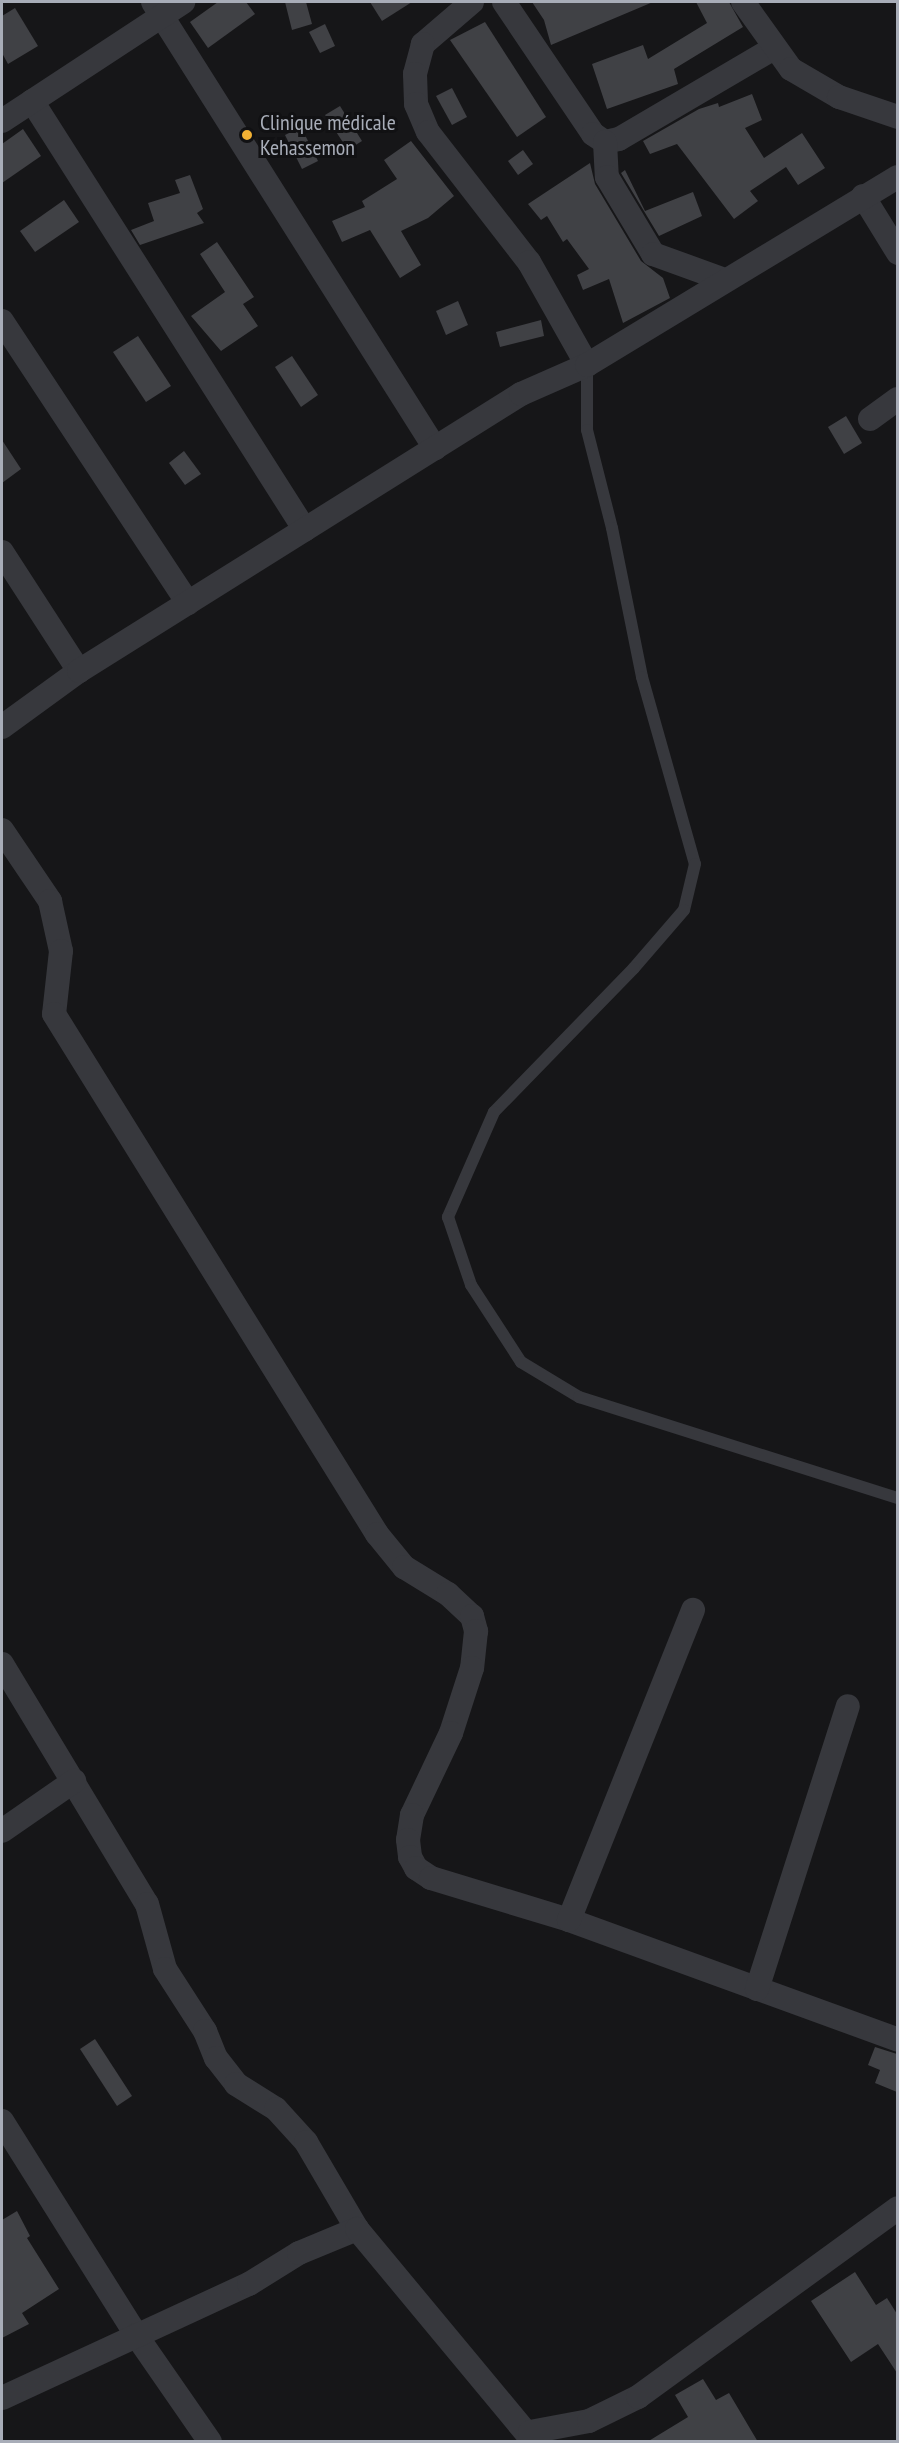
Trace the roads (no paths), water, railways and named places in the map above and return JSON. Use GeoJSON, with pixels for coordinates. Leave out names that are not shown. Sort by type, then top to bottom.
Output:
{"type":"FeatureCollection","features":[{"type":"Feature","properties":{"kind":"street"},"geometry":{"type":"LineString","coordinates":[[2,121],[156,8],[183,2]]}},
{"type":"Feature","properties":{"kind":"street"},"geometry":{"type":"LineString","coordinates":[[472,2],[423,44],[415,74],[416,104],[428,132],[529,262],[587,365]]}},
{"type":"Feature","properties":{"kind":"street"},"geometry":{"type":"LineString","coordinates":[[504,2],[593,134],[604,142],[619,139],[774,48]]}},
{"type":"Feature","properties":{"kind":"street"},"geometry":{"type":"LineString","coordinates":[[743,2],[791,69],[810,83],[839,97],[897,117]]}},
{"type":"Feature","properties":{"kind":"street"},"geometry":{"type":"LineString","coordinates":[[156,8],[435,448]]}},
{"type":"Feature","properties":{"kind":"street"},"geometry":{"type":"LineString","coordinates":[[32,101],[305,530]]}},
{"type":"Feature","properties":{"kind":"street"},"geometry":{"type":"LineString","coordinates":[[604,142],[608,177],[653,254],[725,280]]}},
{"type":"Feature","properties":{"kind":"street"},"geometry":{"type":"LineString","coordinates":[[2,727],[79,671],[521,394],[587,365],[897,177]]}},
{"type":"Feature","properties":{"kind":"street"},"geometry":{"type":"LineString","coordinates":[[863,196],[897,253]]}},
{"type":"Feature","properties":{"kind":"street"},"geometry":{"type":"LineString","coordinates":[[2,321],[188,603]]}},
{"type":"Feature","properties":{"kind":"street"},"geometry":{"type":"LineString","coordinates":[[870,419],[897,399]]}},
{"type":"Feature","properties":{"kind":"street"},"geometry":{"type":"LineString","coordinates":[[2,552],[79,671]]}},
{"type":"Feature","properties":{"kind":"street"},"geometry":{"type":"LineString","coordinates":[[2,830],[50,901],[61,951],[54,1014],[377,1534],[404,1567],[448,1594],[472,1616],[476,1631],[472,1668],[451,1733],[412,1815],[410,1857],[416,1868],[431,1878],[568,1920],[897,2040]]}},
{"type":"Feature","properties":{"kind":"street"},"geometry":{"type":"LineString","coordinates":[[568,1920],[693,1610]]}},
{"type":"Feature","properties":{"kind":"street"},"geometry":{"type":"LineString","coordinates":[[2,1664],[147,1904],[165,1969],[216,2058],[236,2084],[276,2109],[306,2142],[357,2229],[532,2437],[589,2421],[638,2397],[897,2208]]}},
{"type":"Feature","properties":{"kind":"street"},"geometry":{"type":"LineString","coordinates":[[757,1989],[848,1706]]}},
{"type":"Feature","properties":{"kind":"street"},"geometry":{"type":"LineString","coordinates":[[2,1831],[74,1781]]}},
{"type":"Feature","properties":{"kind":"street"},"geometry":{"type":"LineString","coordinates":[[2,2121],[136,2335],[210,2442]]}},
{"type":"Feature","properties":{"kind":"street"},"geometry":{"type":"LineString","coordinates":[[2,2398],[249,2284],[299,2253],[357,2229]]}},
{"type":"Feature","properties":{"kind":"lane"},"geometry":{"type":"LineString","coordinates":[[587,365],[587,430],[612,528],[642,677],[695,864],[684,910],[494,1112],[448,1217],[471,1285],[521,1362],[579,1397],[897,1498]]}},
{"type":"Feature","properties":{"kind":"place","name":"Clinique médicale Kehassemon"},"geometry":{"type":"Point","coordinates":[247,135]}}]}
